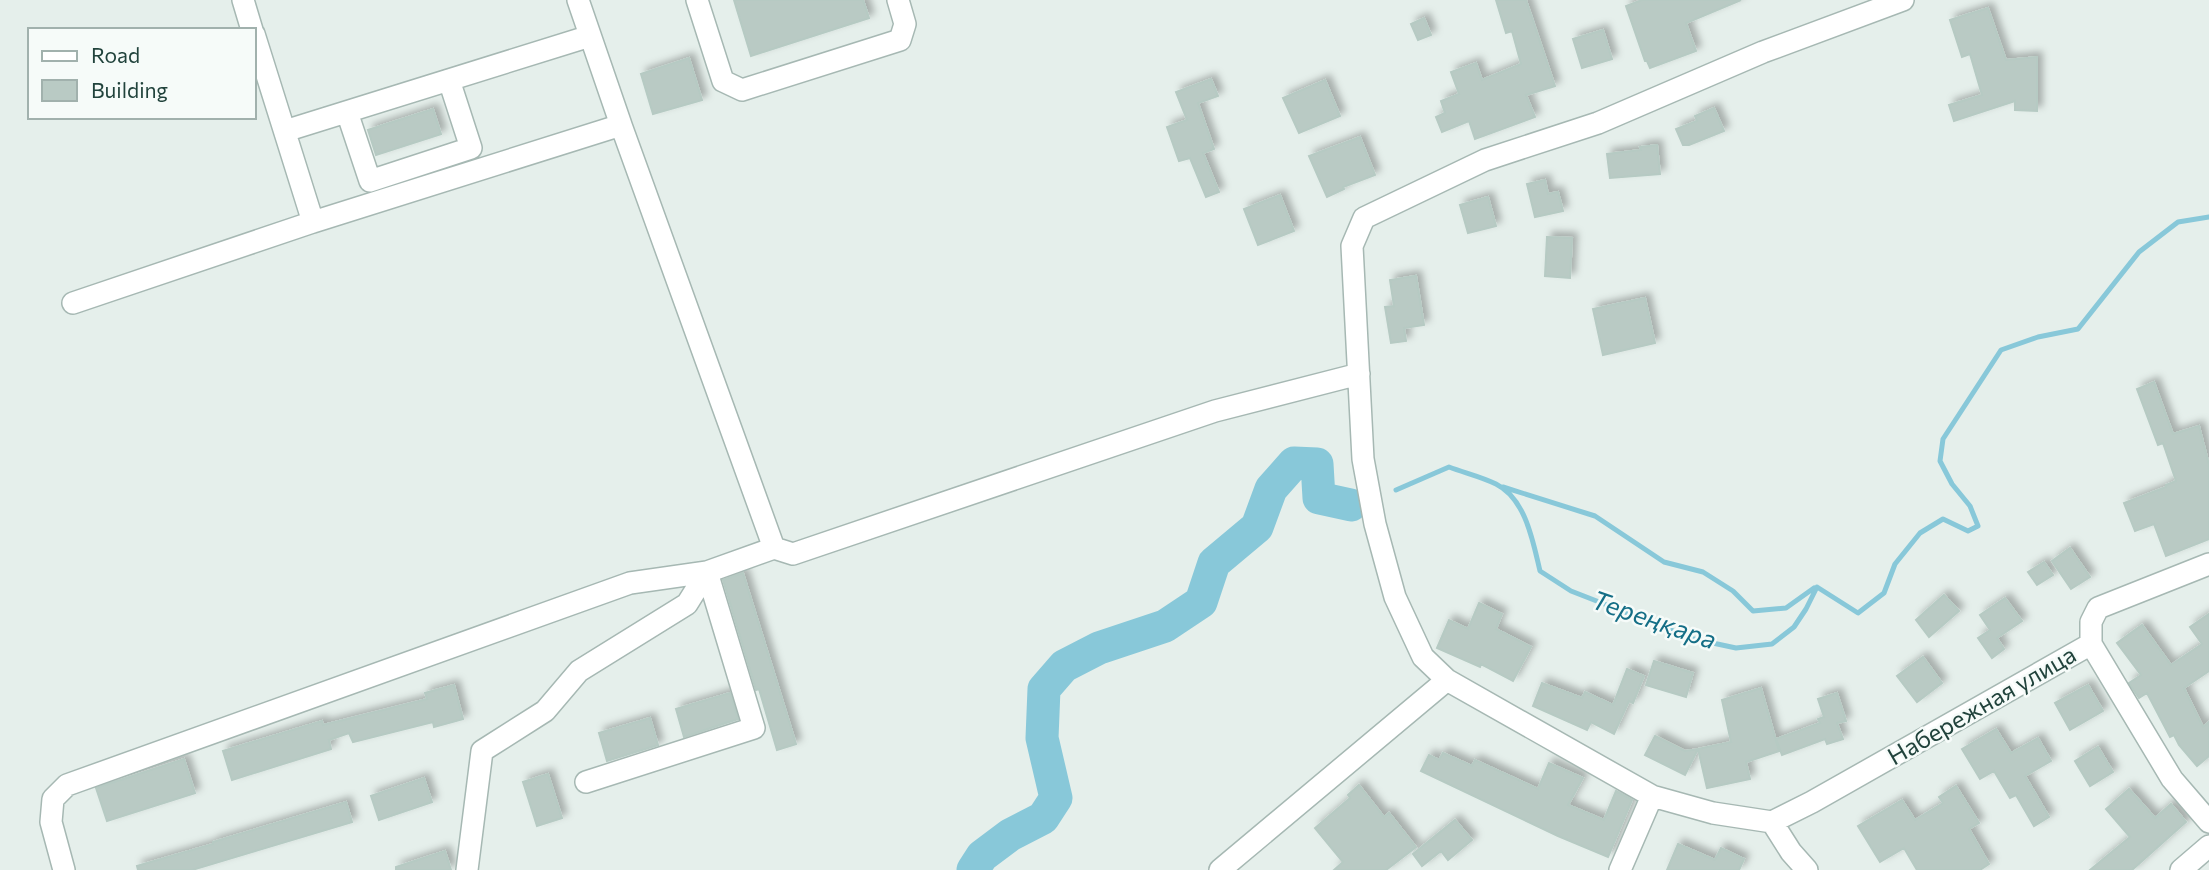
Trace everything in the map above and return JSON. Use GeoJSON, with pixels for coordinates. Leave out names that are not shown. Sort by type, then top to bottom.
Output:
{"type":"FeatureCollection","features":[{"type":"Feature","properties":{"kind":"street"},"geometry":{"type":"LineString","coordinates":[[243,0],[252,28]]}},
{"type":"Feature","properties":{"kind":"street"},"geometry":{"type":"LineString","coordinates":[[578,0],[774,548]]}},
{"type":"Feature","properties":{"kind":"street"},"geometry":{"type":"LineString","coordinates":[[697,0],[723,81],[742,90],[900,40],[905,24],[898,0]]}},
{"type":"Feature","properties":{"kind":"street"},"geometry":{"type":"LineString","coordinates":[[1807,870],[1791,852],[1772,822],[1713,813],[1652,796],[1447,680],[1423,657],[1395,597],[1375,524],[1363,459],[1352,246],[1364,218],[1485,160],[1598,123],[1763,52],[1903,0]]}},
{"type":"Feature","properties":{"kind":"street"},"geometry":{"type":"LineString","coordinates":[[285,131],[590,36]]}},
{"type":"Feature","properties":{"kind":"street"},"geometry":{"type":"LineString","coordinates":[[256,41],[313,222]]}},
{"type":"Feature","properties":{"kind":"street"},"geometry":{"type":"LineString","coordinates":[[348,112],[370,181],[471,148],[449,80]]}},
{"type":"Feature","properties":{"kind":"street"},"geometry":{"type":"LineString","coordinates":[[73,303],[313,222],[621,125]]}},
{"type":"Feature","properties":{"kind":"street"},"geometry":{"type":"LineString","coordinates":[[64,870],[51,822],[54,799],[67,785],[630,583],[707,572],[774,548],[793,554],[1214,411],[1359,374]]}},
{"type":"Feature","properties":{"kind":"street","name":"Набережная улица"},"geometry":{"type":"LineString","coordinates":[[1772,822],[2091,644],[2091,622],[2098,608],[2209,564]]}},
{"type":"Feature","properties":{"kind":"street"},"geometry":{"type":"LineString","coordinates":[[586,782],[754,728],[707,572]]}},
{"type":"Feature","properties":{"kind":"street"},"geometry":{"type":"LineString","coordinates":[[467,870],[482,751],[545,711],[579,671],[688,604],[707,572]]}},
{"type":"Feature","properties":{"kind":"street"},"geometry":{"type":"LineString","coordinates":[[2091,644],[2172,779],[2209,822]]}},
{"type":"Feature","properties":{"kind":"street"},"geometry":{"type":"LineString","coordinates":[[1220,870],[1447,680]]}},
{"type":"Feature","properties":{"kind":"street"},"geometry":{"type":"LineString","coordinates":[[1620,870],[1652,796]]}},
{"type":"Feature","properties":{"kind":"street"},"geometry":{"type":"LineString","coordinates":[[2181,870],[2209,846]]}},
{"type":"Feature","properties":{"kind":"building"},"geometry":{"type":"Polygon","coordinates":[[[734,0],[863,0],[869,18],[751,56],[734,0]]]}},
{"type":"Feature","properties":{"kind":"building"},"geometry":{"type":"Polygon","coordinates":[[[1496,0],[1526,0],[1555,86],[1526,95],[1535,117],[1475,139],[1469,121],[1442,132],[1436,117],[1445,113],[1441,101],[1459,94],[1451,72],[1476,63],[1482,80],[1521,64],[1512,31],[1506,33],[1496,0]]]}},
{"type":"Feature","properties":{"kind":"building"},"geometry":{"type":"Polygon","coordinates":[[[1642,0],[1741,0],[1686,23],[1696,51],[1650,68],[1645,61],[1626,6],[1642,0]]]}},
{"type":"Feature","properties":{"kind":"building"},"geometry":{"type":"Polygon","coordinates":[[[1988,8],[2006,60],[2037,57],[2037,111],[2015,110],[2015,101],[1954,121],[1949,105],[1982,95],[1970,54],[1962,57],[1950,20],[1988,8]]]}},
{"type":"Feature","properties":{"kind":"building"},"geometry":{"type":"Polygon","coordinates":[[[1424,18],[1431,35],[1418,40],[1411,24],[1424,18]]]}},
{"type":"Feature","properties":{"kind":"building"},"geometry":{"type":"Polygon","coordinates":[[[1603,30],[1612,59],[1582,68],[1573,39],[1603,30]]]}},
{"type":"Feature","properties":{"kind":"building"},"geometry":{"type":"Polygon","coordinates":[[[689,58],[702,100],[653,114],[641,74],[689,58]]]}},
{"type":"Feature","properties":{"kind":"building"},"geometry":{"type":"Polygon","coordinates":[[[1211,79],[1218,96],[1198,103],[1214,149],[1203,153],[1219,192],[1206,197],[1190,158],[1179,161],[1167,127],[1187,120],[1176,92],[1211,79]]]}},
{"type":"Feature","properties":{"kind":"building"},"geometry":{"type":"Polygon","coordinates":[[[1325,80],[1340,116],[1299,133],[1283,98],[1325,80]]]}},
{"type":"Feature","properties":{"kind":"building"},"geometry":{"type":"Polygon","coordinates":[[[1714,108],[1724,131],[1683,145],[1676,129],[1697,121],[1695,116],[1714,108]]]}},
{"type":"Feature","properties":{"kind":"building"},"geometry":{"type":"Polygon","coordinates":[[[433,109],[441,134],[376,155],[368,130],[433,109]]]}},
{"type":"Feature","properties":{"kind":"building"},"geometry":{"type":"Polygon","coordinates":[[[1360,137],[1375,175],[1343,187],[1344,189],[1327,197],[1309,156],[1360,137]]]}},
{"type":"Feature","properties":{"kind":"building"},"geometry":{"type":"Polygon","coordinates":[[[1657,145],[1660,174],[1610,178],[1607,154],[1657,145]]]}},
{"type":"Feature","properties":{"kind":"building"},"geometry":{"type":"Polygon","coordinates":[[[1545,180],[1548,194],[1558,192],[1563,211],[1535,217],[1527,184],[1545,180]]]}},
{"type":"Feature","properties":{"kind":"building"},"geometry":{"type":"Polygon","coordinates":[[[1280,195],[1294,231],[1258,245],[1244,209],[1280,195]]]}},
{"type":"Feature","properties":{"kind":"building"},"geometry":{"type":"Polygon","coordinates":[[[1488,197],[1496,226],[1468,233],[1460,205],[1488,197]]]}},
{"type":"Feature","properties":{"kind":"building"},"geometry":{"type":"Polygon","coordinates":[[[1547,237],[1572,238],[1570,278],[1545,276],[1547,237]]]}},
{"type":"Feature","properties":{"kind":"building"},"geometry":{"type":"Polygon","coordinates":[[[1416,276],[1424,325],[1404,328],[1406,341],[1391,343],[1385,307],[1394,306],[1390,280],[1416,276]]]}},
{"type":"Feature","properties":{"kind":"building"},"geometry":{"type":"Polygon","coordinates":[[[1645,298],[1655,343],[1603,355],[1593,309],[1645,298]]]}},
{"type":"Feature","properties":{"kind":"building"},"geometry":{"type":"Polygon","coordinates":[[[2154,382],[2173,434],[2199,426],[2209,465],[2209,539],[2166,556],[2154,524],[2135,531],[2124,503],[2176,481],[2163,443],[2158,445],[2137,389],[2154,382]]]}},
{"type":"Feature","properties":{"kind":"building"},"geometry":{"type":"Polygon","coordinates":[[[2070,548],[2090,577],[2071,589],[2052,561],[2070,548]]]}},
{"type":"Feature","properties":{"kind":"building"},"geometry":{"type":"Polygon","coordinates":[[[2044,562],[2053,575],[2037,585],[2028,572],[2044,562]]]}},
{"type":"Feature","properties":{"kind":"building"},"geometry":{"type":"Polygon","coordinates":[[[743,573],[796,744],[777,750],[723,580],[743,573]]]}},
{"type":"Feature","properties":{"kind":"building"},"geometry":{"type":"Polygon","coordinates":[[[1944,595],[1959,611],[1929,637],[1916,620],[1944,595]]]}},
{"type":"Feature","properties":{"kind":"building"},"geometry":{"type":"Polygon","coordinates":[[[2005,598],[2022,621],[1997,638],[2004,649],[1992,658],[1978,638],[1990,630],[1980,615],[2005,598]]]}},
{"type":"Feature","properties":{"kind":"building"},"geometry":{"type":"Polygon","coordinates":[[[1479,603],[1502,614],[1496,629],[1531,647],[1513,681],[1481,664],[1480,667],[1437,648],[1449,620],[1468,629],[1479,603]]]}},
{"type":"Feature","properties":{"kind":"building"},"geometry":{"type":"Polygon","coordinates":[[[2209,614],[2209,671],[2184,688],[2203,727],[2209,722],[2209,756],[2197,766],[2174,735],[2170,737],[2147,693],[2139,698],[2129,683],[2141,675],[2117,643],[2142,625],[2171,665],[2202,644],[2190,627],[2209,614]]]}},
{"type":"Feature","properties":{"kind":"building"},"geometry":{"type":"Polygon","coordinates":[[[1923,657],[1942,683],[1917,702],[1897,676],[1923,657]]]}},
{"type":"Feature","properties":{"kind":"building"},"geometry":{"type":"Polygon","coordinates":[[[1654,661],[1693,673],[1686,697],[1646,685],[1654,661]]]}},
{"type":"Feature","properties":{"kind":"building"},"geometry":{"type":"Polygon","coordinates":[[[1627,669],[1644,676],[1633,703],[1629,701],[1614,734],[1591,722],[1587,730],[1533,706],[1542,683],[1582,698],[1585,692],[1613,705],[1627,669]]]}},
{"type":"Feature","properties":{"kind":"building"},"geometry":{"type":"Polygon","coordinates":[[[454,685],[463,719],[434,727],[433,722],[353,742],[349,733],[329,740],[331,749],[232,780],[223,751],[322,721],[323,725],[427,699],[425,693],[454,685]]]}},
{"type":"Feature","properties":{"kind":"building"},"geometry":{"type":"Polygon","coordinates":[[[2088,685],[2103,711],[2070,730],[2055,703],[2088,685]]]}},
{"type":"Feature","properties":{"kind":"building"},"geometry":{"type":"Polygon","coordinates":[[[1761,688],[1779,751],[1746,762],[1750,779],[1707,788],[1698,749],[1731,742],[1722,700],[1761,688]]]}},
{"type":"Feature","properties":{"kind":"building"},"geometry":{"type":"Polygon","coordinates":[[[730,693],[738,719],[684,737],[676,709],[730,693]]]}},
{"type":"Feature","properties":{"kind":"building"},"geometry":{"type":"Polygon","coordinates":[[[1837,693],[1846,721],[1837,723],[1843,739],[1827,744],[1825,739],[1782,755],[1776,739],[1820,723],[1818,719],[1824,717],[1818,699],[1837,693]]]}},
{"type":"Feature","properties":{"kind":"building"},"geometry":{"type":"Polygon","coordinates":[[[650,718],[658,745],[607,761],[599,733],[650,718]]]}},
{"type":"Feature","properties":{"kind":"building"},"geometry":{"type":"Polygon","coordinates":[[[1996,729],[2011,753],[2038,738],[2051,761],[2025,776],[2049,817],[2034,826],[2016,795],[2010,798],[1994,771],[1980,779],[1962,749],[1996,729]]]}},
{"type":"Feature","properties":{"kind":"building"},"geometry":{"type":"Polygon","coordinates":[[[1655,736],[1685,751],[1698,749],[1685,775],[1645,755],[1655,736]]]}},
{"type":"Feature","properties":{"kind":"building"},"geometry":{"type":"Polygon","coordinates":[[[2098,747],[2113,772],[2090,786],[2075,761],[2098,747]]]}},
{"type":"Feature","properties":{"kind":"building"},"geometry":{"type":"Polygon","coordinates":[[[1443,753],[1472,766],[1475,760],[1538,789],[1549,763],[1583,778],[1568,805],[1604,820],[1616,791],[1632,800],[1608,857],[1421,771],[1429,755],[1439,760],[1443,753]]]}},
{"type":"Feature","properties":{"kind":"building"},"geometry":{"type":"Polygon","coordinates":[[[184,759],[195,793],[107,821],[96,788],[184,759]]]}},
{"type":"Feature","properties":{"kind":"building"},"geometry":{"type":"Polygon","coordinates":[[[548,774],[562,818],[537,826],[523,782],[548,774]]]}},
{"type":"Feature","properties":{"kind":"building"},"geometry":{"type":"Polygon","coordinates":[[[424,778],[432,802],[379,820],[371,796],[424,778]]]}},
{"type":"Feature","properties":{"kind":"building"},"geometry":{"type":"Polygon","coordinates":[[[1359,785],[1384,817],[1389,813],[1416,847],[1386,870],[1334,870],[1343,862],[1315,828],[1350,798],[1348,795],[1359,785]]]}},
{"type":"Feature","properties":{"kind":"building"},"geometry":{"type":"Polygon","coordinates":[[[1956,786],[1979,823],[1969,829],[1989,864],[1980,870],[1917,870],[1904,848],[1880,862],[1858,826],[1902,800],[1915,820],[1943,803],[1939,797],[1956,786]]]}},
{"type":"Feature","properties":{"kind":"building"},"geometry":{"type":"Polygon","coordinates":[[[2129,789],[2155,818],[2171,804],[2186,822],[2132,870],[2090,870],[2130,837],[2106,809],[2129,789]]]}},
{"type":"Feature","properties":{"kind":"building"},"geometry":{"type":"Polygon","coordinates":[[[346,802],[352,822],[192,870],[138,870],[137,866],[346,802]]]}},
{"type":"Feature","properties":{"kind":"building"},"geometry":{"type":"Polygon","coordinates":[[[1455,820],[1472,840],[1448,860],[1441,851],[1422,866],[1413,854],[1455,820]]]}},
{"type":"Feature","properties":{"kind":"building"},"geometry":{"type":"Polygon","coordinates":[[[1678,844],[1715,860],[1721,848],[1744,859],[1739,870],[1667,870],[1678,844]]]}},
{"type":"Feature","properties":{"kind":"building"},"geometry":{"type":"Polygon","coordinates":[[[445,851],[451,870],[396,870],[396,867],[445,851]]]}},
{"type":"Feature","properties":{"kind":"waterway","name":"Тереңқара"},"geometry":{"type":"LineString","coordinates":[[1396,490],[1449,467],[1496,484],[1515,500],[1521,510],[1527,522],[1540,571],[1571,591],[1694,639],[1736,648],[1772,644],[1794,627],[1817,587],[1858,613],[1884,593],[1895,564],[1920,533],[1943,519],[1968,531],[1978,526],[1970,506],[1952,484],[1940,461],[1943,439],[2001,350],[2038,337],[2078,329],[2139,252],[2178,222],[2209,217]]}},
{"type":"Feature","properties":{"kind":"waterway","name":"Тереңқара"},"geometry":{"type":"LineString","coordinates":[[973,870],[982,856],[1010,835],[1043,818],[1056,798],[1042,738],[1044,689],[1064,666],[1099,648],[1165,626],[1201,602],[1214,563],[1257,527],[1271,489],[1294,463],[1317,464],[1319,498],[1351,505]]}},
{"type":"Feature","properties":{"kind":"waterway"},"geometry":{"type":"LineString","coordinates":[[1503,487],[1595,516],[1664,562],[1703,572],[1733,591],[1753,611],[1786,608],[1814,588]]}}]}
